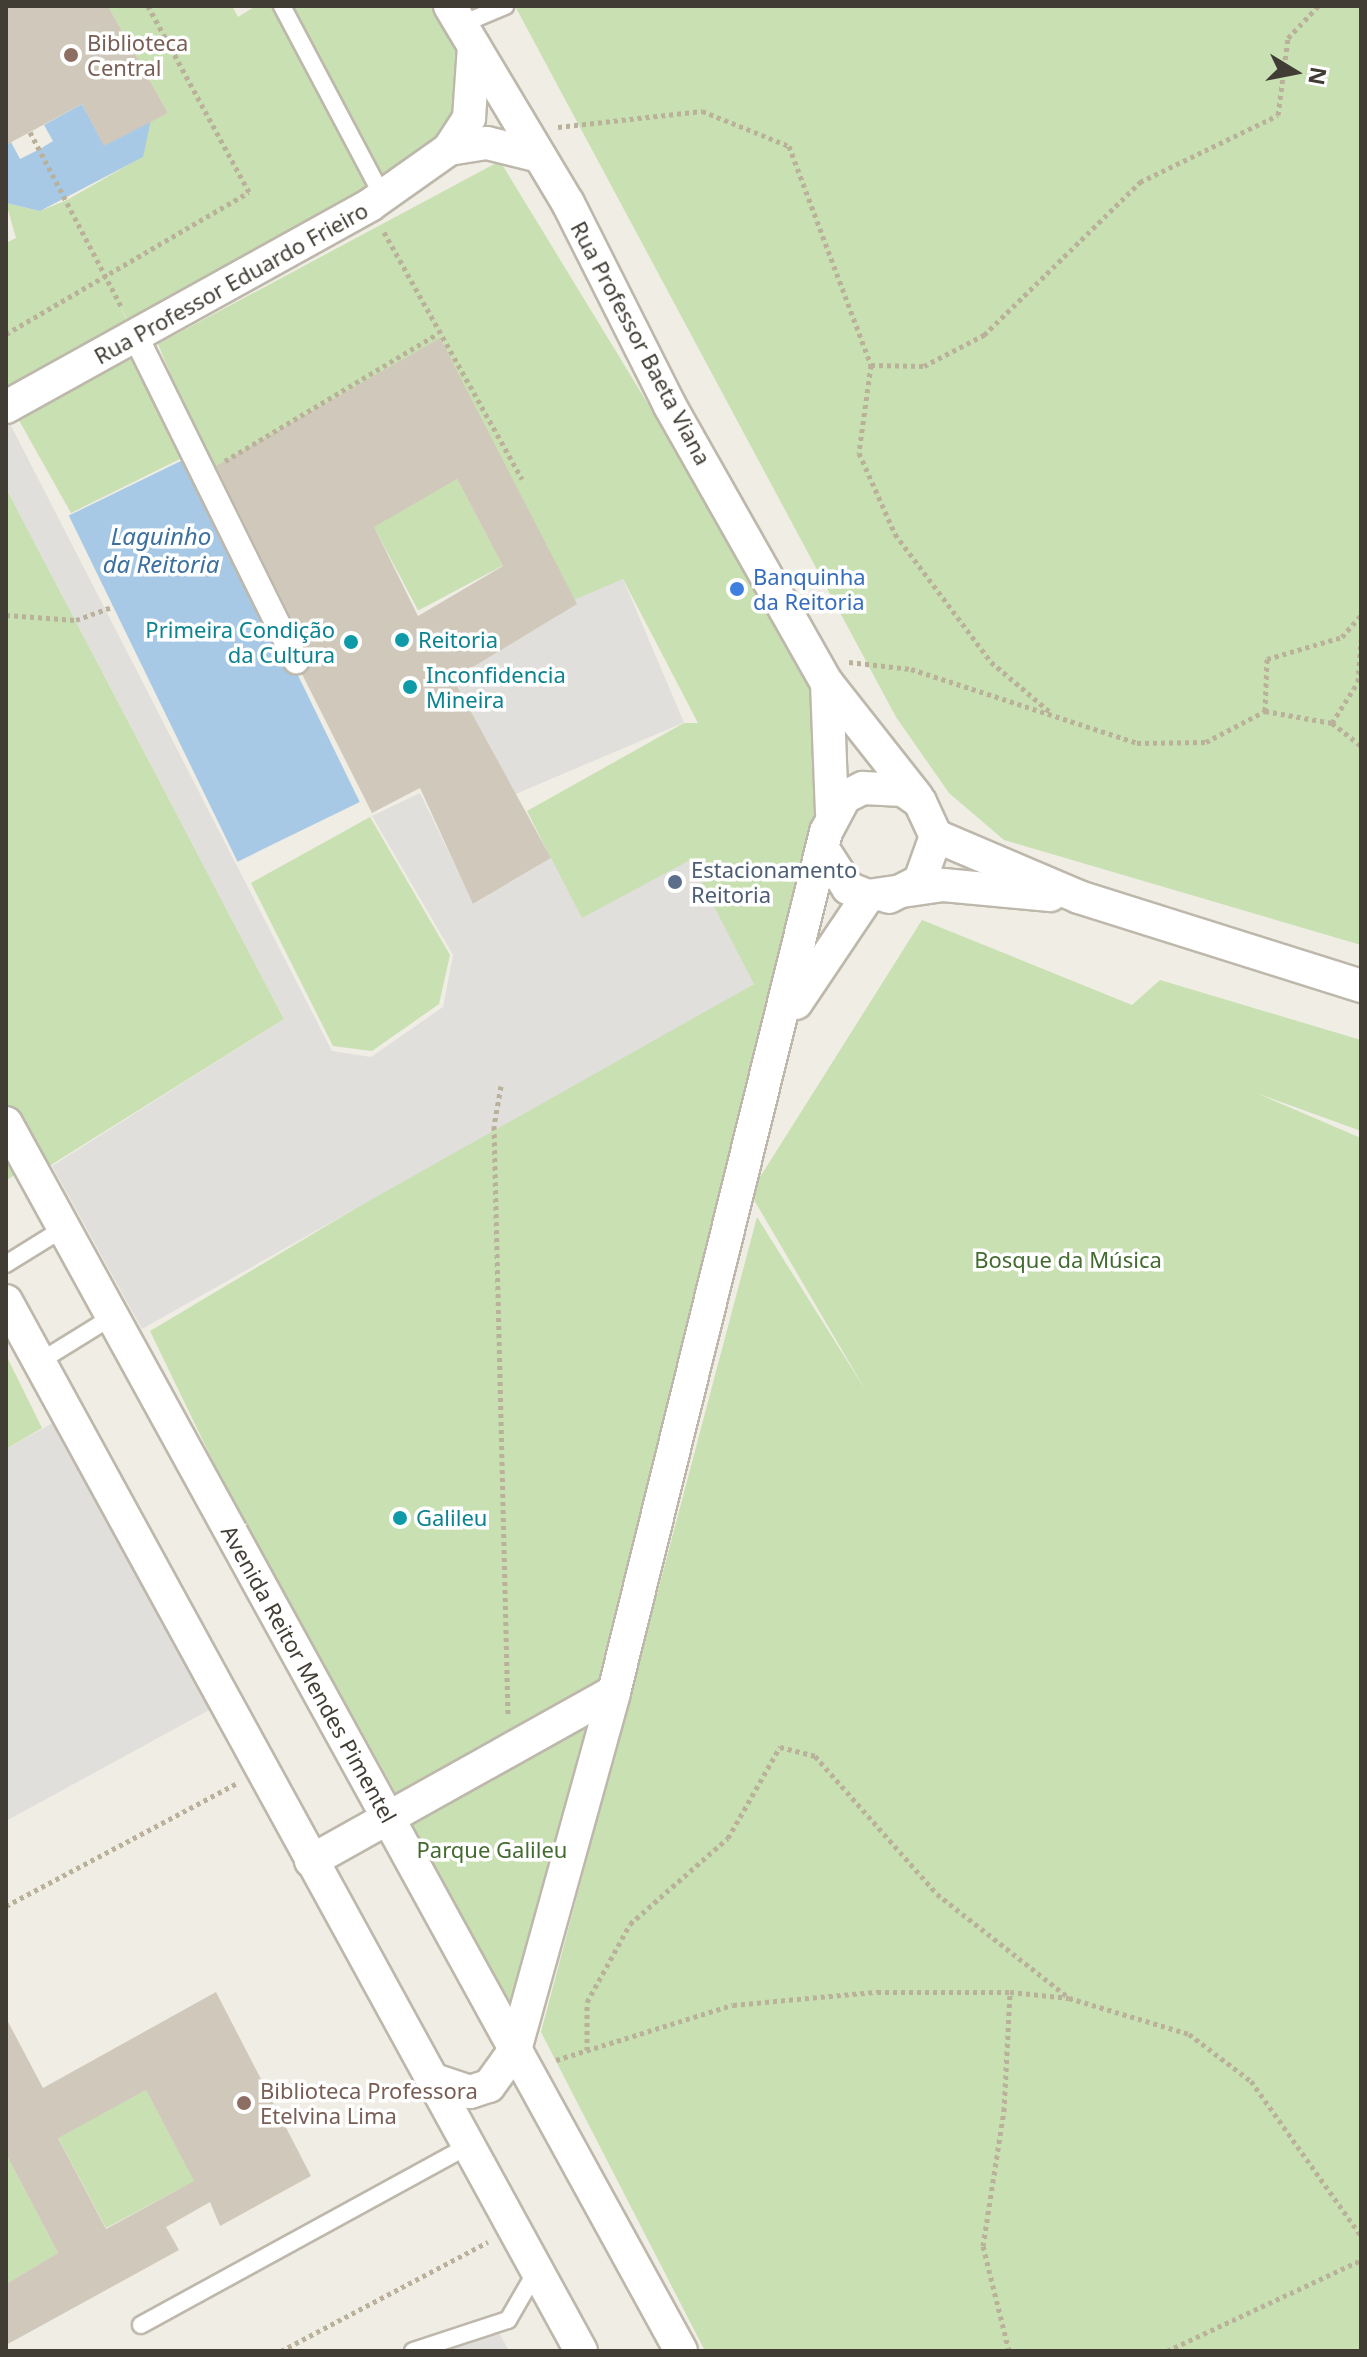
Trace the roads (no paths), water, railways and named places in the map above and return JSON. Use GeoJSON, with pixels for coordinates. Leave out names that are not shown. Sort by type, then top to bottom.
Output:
{"type":"FeatureCollection","features":[{"type":"Feature","properties":{"kind":"street","name":"Rua Professor Eduardo Frieiro"},"geometry":{"type":"LineString","coordinates":[[6,407],[377,201],[449,149],[469,118],[462,25]]}},
{"type":"Feature","properties":{"kind":"street","name":"Rua Professor Baeta Viana"},"geometry":{"type":"LineString","coordinates":[[462,25],[531,143],[820,671],[920,802]]}},
{"type":"Feature","properties":{"kind":"street","name":"Rua Professor Eduardo Frieiro"},"geometry":{"type":"LineString","coordinates":[[449,149],[487,143],[531,143]]}},
{"type":"Feature","properties":{"kind":"street"},"geometry":{"type":"LineString","coordinates":[[135,335],[296,661]]}},
{"type":"Feature","properties":{"kind":"street","name":"Rua Professor Baeta Viana"},"geometry":{"type":"LineString","coordinates":[[820,671],[832,813]]}},
{"type":"Feature","properties":{"kind":"street"},"geometry":{"type":"LineString","coordinates":[[431,2079],[459,2091],[489,2086],[520,2059],[825,852],[832,813],[863,788],[903,790],[920,802],[936,836],[1079,897],[1361,986]]}},
{"type":"Feature","properties":{"kind":"street"},"geometry":{"type":"LineString","coordinates":[[778,1037],[878,896],[920,881],[936,836]]}},
{"type":"Feature","properties":{"kind":"street"},"geometry":{"type":"LineString","coordinates":[[825,852],[848,888],[878,896],[943,885],[1079,897]]}},
{"type":"Feature","properties":{"kind":"street","name":"Avenida Reitor Mendes Pimentel"},"geometry":{"type":"LineString","coordinates":[[6,1123],[681,2351]]}},
{"type":"Feature","properties":{"kind":"street"},"geometry":{"type":"LineString","coordinates":[[6,1301],[259,1771],[581,2351]]}},
{"type":"Feature","properties":{"kind":"street"},"geometry":{"type":"LineString","coordinates":[[311,1861],[614,1692]]}},
{"type":"Feature","properties":{"kind":"lane"},"geometry":{"type":"LineString","coordinates":[[282,6],[377,201]]}},
{"type":"Feature","properties":{"kind":"lane"},"geometry":{"type":"LineString","coordinates":[[462,25],[505,6]]}},
{"type":"Feature","properties":{"kind":"lane"},"geometry":{"type":"LineString","coordinates":[[6,1264],[64,1228]]}},
{"type":"Feature","properties":{"kind":"lane"},"geometry":{"type":"LineString","coordinates":[[39,1362],[112,1317]]}},
{"type":"Feature","properties":{"kind":"lane"},"geometry":{"type":"LineString","coordinates":[[141,2325],[468,2146]]}},
{"type":"Feature","properties":{"kind":"lane"},"geometry":{"type":"LineString","coordinates":[[413,2351],[459,2332],[508,2320],[537,2270]]}},
{"type":"Feature","properties":{"kind":"water"},"geometry":{"type":"Polygon","coordinates":[[[82,104],[104,145],[151,120],[143,157],[40,211],[6,203],[6,145],[11,142],[20,159],[40,149],[53,141],[44,125],[82,104]]]}},
{"type":"Feature","properties":{"kind":"water","name":"Laguinho da Reitoria"},"geometry":{"type":"Polygon","coordinates":[[[191,456],[360,802],[238,862],[69,516],[191,456]]]}},
{"type":"Feature","properties":{"kind":"place","name":"Biblioteca Central"},"geometry":{"type":"Point","coordinates":[71,55]}},
{"type":"Feature","properties":{"kind":"place","name":"Banquinha da Reitoria"},"geometry":{"type":"Point","coordinates":[737,589]}},
{"type":"Feature","properties":{"kind":"place","name":"Reitoria"},"geometry":{"type":"Point","coordinates":[402,640]}},
{"type":"Feature","properties":{"kind":"place","name":"Primeira Condição da Cultura"},"geometry":{"type":"Point","coordinates":[351,642]}},
{"type":"Feature","properties":{"kind":"place","name":"Inconfidencia Mineira"},"geometry":{"type":"Point","coordinates":[410,687]}},
{"type":"Feature","properties":{"kind":"place","name":"Estacionamento Reitoria"},"geometry":{"type":"Point","coordinates":[675,882]}},
{"type":"Feature","properties":{"kind":"place","name":"Galileu"},"geometry":{"type":"Point","coordinates":[400,1518]}},
{"type":"Feature","properties":{"kind":"place","name":"Biblioteca Professora Etelvina Lima"},"geometry":{"type":"Point","coordinates":[244,2103]}},
{"type":"Feature","properties":{"kind":"park label","name":"Bosque da Música"},"geometry":{"type":"Point","coordinates":[1068,1260]}},
{"type":"Feature","properties":{"kind":"park label","name":"Parque Galileu"},"geometry":{"type":"Point","coordinates":[492,1850]}}]}
